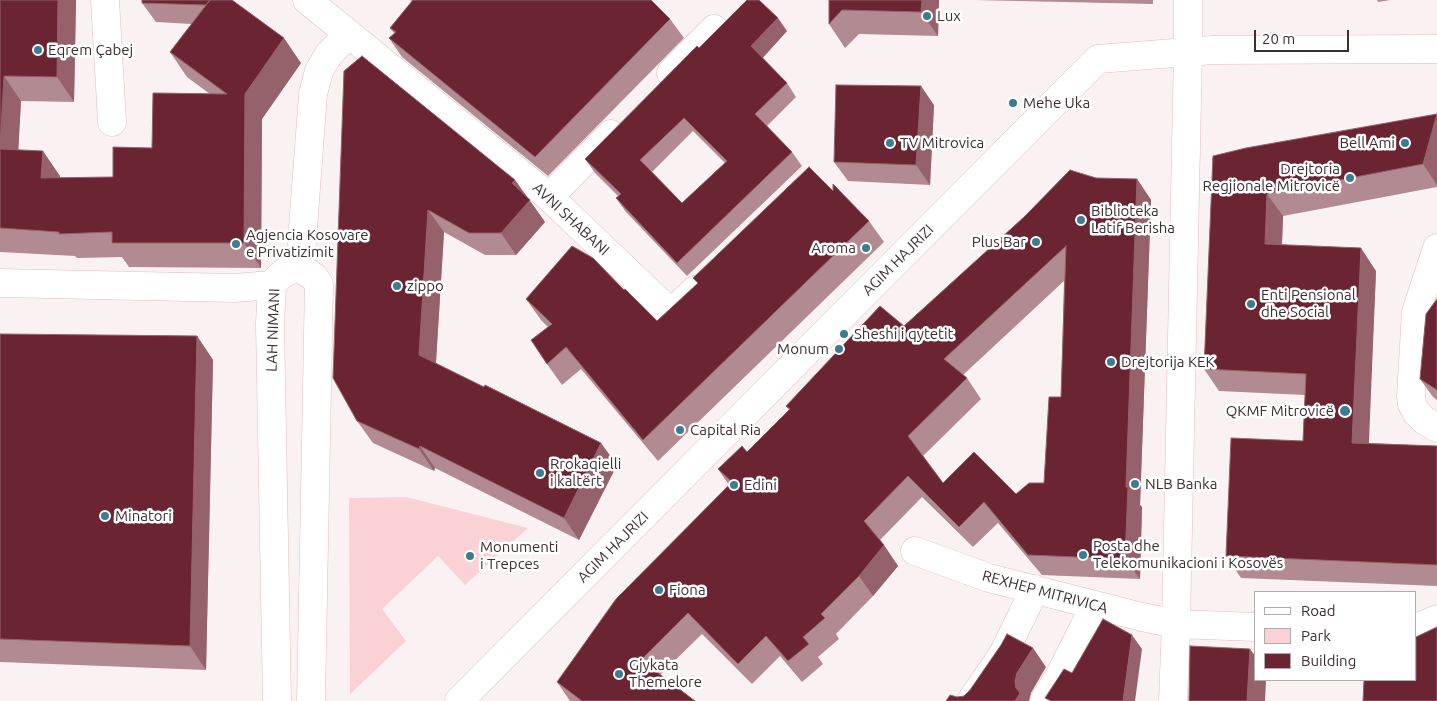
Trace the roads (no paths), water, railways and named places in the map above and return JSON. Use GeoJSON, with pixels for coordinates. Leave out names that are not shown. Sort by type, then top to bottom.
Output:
{"type":"FeatureCollection","features":[{"type":"Feature","properties":{"kind":"street"},"geometry":{"type":"LineString","coordinates":[[105,0],[112,122]]}},
{"type":"Feature","properties":{"kind":"street","name":"AVNI SHABANI"},"geometry":{"type":"LineString","coordinates":[[307,0],[550,197],[671,314],[713,273]]}},
{"type":"Feature","properties":{"kind":"street"},"geometry":{"type":"LineString","coordinates":[[1173,701],[1188,0]]}},
{"type":"Feature","properties":{"kind":"street"},"geometry":{"type":"LineString","coordinates":[[652,92],[714,29]]}},
{"type":"Feature","properties":{"kind":"street"},"geometry":{"type":"LineString","coordinates":[[311,701],[319,284],[314,277],[300,268],[313,94],[319,71],[329,54],[349,34]]}},
{"type":"Feature","properties":{"kind":"street","name":"AGIM HAJRIZI"},"geometry":{"type":"LineString","coordinates":[[459,701],[1098,59],[1213,50],[1437,49]]}},
{"type":"Feature","properties":{"kind":"street"},"geometry":{"type":"LineString","coordinates":[[550,197],[625,120]]}},
{"type":"Feature","properties":{"kind":"street"},"geometry":{"type":"LineString","coordinates":[[1437,248],[1416,312],[1412,396],[1412,404],[1416,412],[1424,420],[1437,428]]}},
{"type":"Feature","properties":{"kind":"street","name":"LAH NIMANI"},"geometry":{"type":"LineString","coordinates":[[277,701],[270,324],[272,285],[279,276],[287,271],[300,268]]}},
{"type":"Feature","properties":{"kind":"street"},"geometry":{"type":"LineString","coordinates":[[0,283],[234,288],[272,285]]}},
{"type":"Feature","properties":{"kind":"street","name":"REXHEP MITRIVICA"},"geometry":{"type":"LineString","coordinates":[[915,551],[989,578],[1142,617],[1176,624],[1254,627]]}},
{"type":"Feature","properties":{"kind":"street"},"geometry":{"type":"LineString","coordinates":[[971,701],[1002,656],[1035,589]]}},
{"type":"Feature","properties":{"kind":"street"},"geometry":{"type":"LineString","coordinates":[[1044,701],[1059,677],[1095,605]]}},
{"type":"Feature","properties":{"kind":"street"},"geometry":{"type":"LineString","coordinates":[[1417,627],[1437,619]]}},
{"type":"Feature","properties":{"kind":"place","name":"Lux"},"geometry":{"type":"Point","coordinates":[927,16]}},
{"type":"Feature","properties":{"kind":"place","name":"Eqrem Çabej"},"geometry":{"type":"Point","coordinates":[38,50]}},
{"type":"Feature","properties":{"kind":"place","name":"Mehe Uka"},"geometry":{"type":"Point","coordinates":[1013,103]}},
{"type":"Feature","properties":{"kind":"place","name":"TV Mitrovica"},"geometry":{"type":"Point","coordinates":[890,143]}},
{"type":"Feature","properties":{"kind":"place","name":"Bell Ami"},"geometry":{"type":"Point","coordinates":[1405,143]}},
{"type":"Feature","properties":{"kind":"place","name":"Drejtoria Regjionale Mitrovicë"},"geometry":{"type":"Point","coordinates":[1350,178]}},
{"type":"Feature","properties":{"kind":"place","name":"Biblioteka Latif Berisha"},"geometry":{"type":"Point","coordinates":[1081,220]}},
{"type":"Feature","properties":{"kind":"place","name":"Plus Bar"},"geometry":{"type":"Point","coordinates":[1036,242]}},
{"type":"Feature","properties":{"kind":"place","name":"Agjencia Kosovare e Privatizimit"},"geometry":{"type":"Point","coordinates":[236,244]}},
{"type":"Feature","properties":{"kind":"place","name":"Aroma"},"geometry":{"type":"Point","coordinates":[866,248]}},
{"type":"Feature","properties":{"kind":"place","name":"zippo"},"geometry":{"type":"Point","coordinates":[397,286]}},
{"type":"Feature","properties":{"kind":"place","name":"Enti Pensional dhe Social"},"geometry":{"type":"Point","coordinates":[1251,304]}},
{"type":"Feature","properties":{"kind":"place","name":"Sheshi i qytetit"},"geometry":{"type":"Point","coordinates":[844,334]}},
{"type":"Feature","properties":{"kind":"place","name":"Monum"},"geometry":{"type":"Point","coordinates":[839,349]}},
{"type":"Feature","properties":{"kind":"place","name":"Drejtorija KEK"},"geometry":{"type":"Point","coordinates":[1111,362]}},
{"type":"Feature","properties":{"kind":"place","name":"QKMF Mitrovicë"},"geometry":{"type":"Point","coordinates":[1345,411]}},
{"type":"Feature","properties":{"kind":"place","name":"Capital Ria"},"geometry":{"type":"Point","coordinates":[680,430]}},
{"type":"Feature","properties":{"kind":"place","name":"Rrokaqielli i kaltërt"},"geometry":{"type":"Point","coordinates":[540,473]}},
{"type":"Feature","properties":{"kind":"place","name":"NLB Banka"},"geometry":{"type":"Point","coordinates":[1135,484]}},
{"type":"Feature","properties":{"kind":"place","name":"Edini"},"geometry":{"type":"Point","coordinates":[734,485]}},
{"type":"Feature","properties":{"kind":"place","name":"Minatori"},"geometry":{"type":"Point","coordinates":[105,516]}},
{"type":"Feature","properties":{"kind":"place","name":"Posta dhe Telekomunikacioni i Kosovës"},"geometry":{"type":"Point","coordinates":[1083,555]}},
{"type":"Feature","properties":{"kind":"place","name":"Monumenti i Trepces"},"geometry":{"type":"Point","coordinates":[470,556]}},
{"type":"Feature","properties":{"kind":"place","name":"Fiona"},"geometry":{"type":"Point","coordinates":[659,590]}},
{"type":"Feature","properties":{"kind":"place","name":"Gjykata Themelore"},"geometry":{"type":"Point","coordinates":[619,674]}}]}
